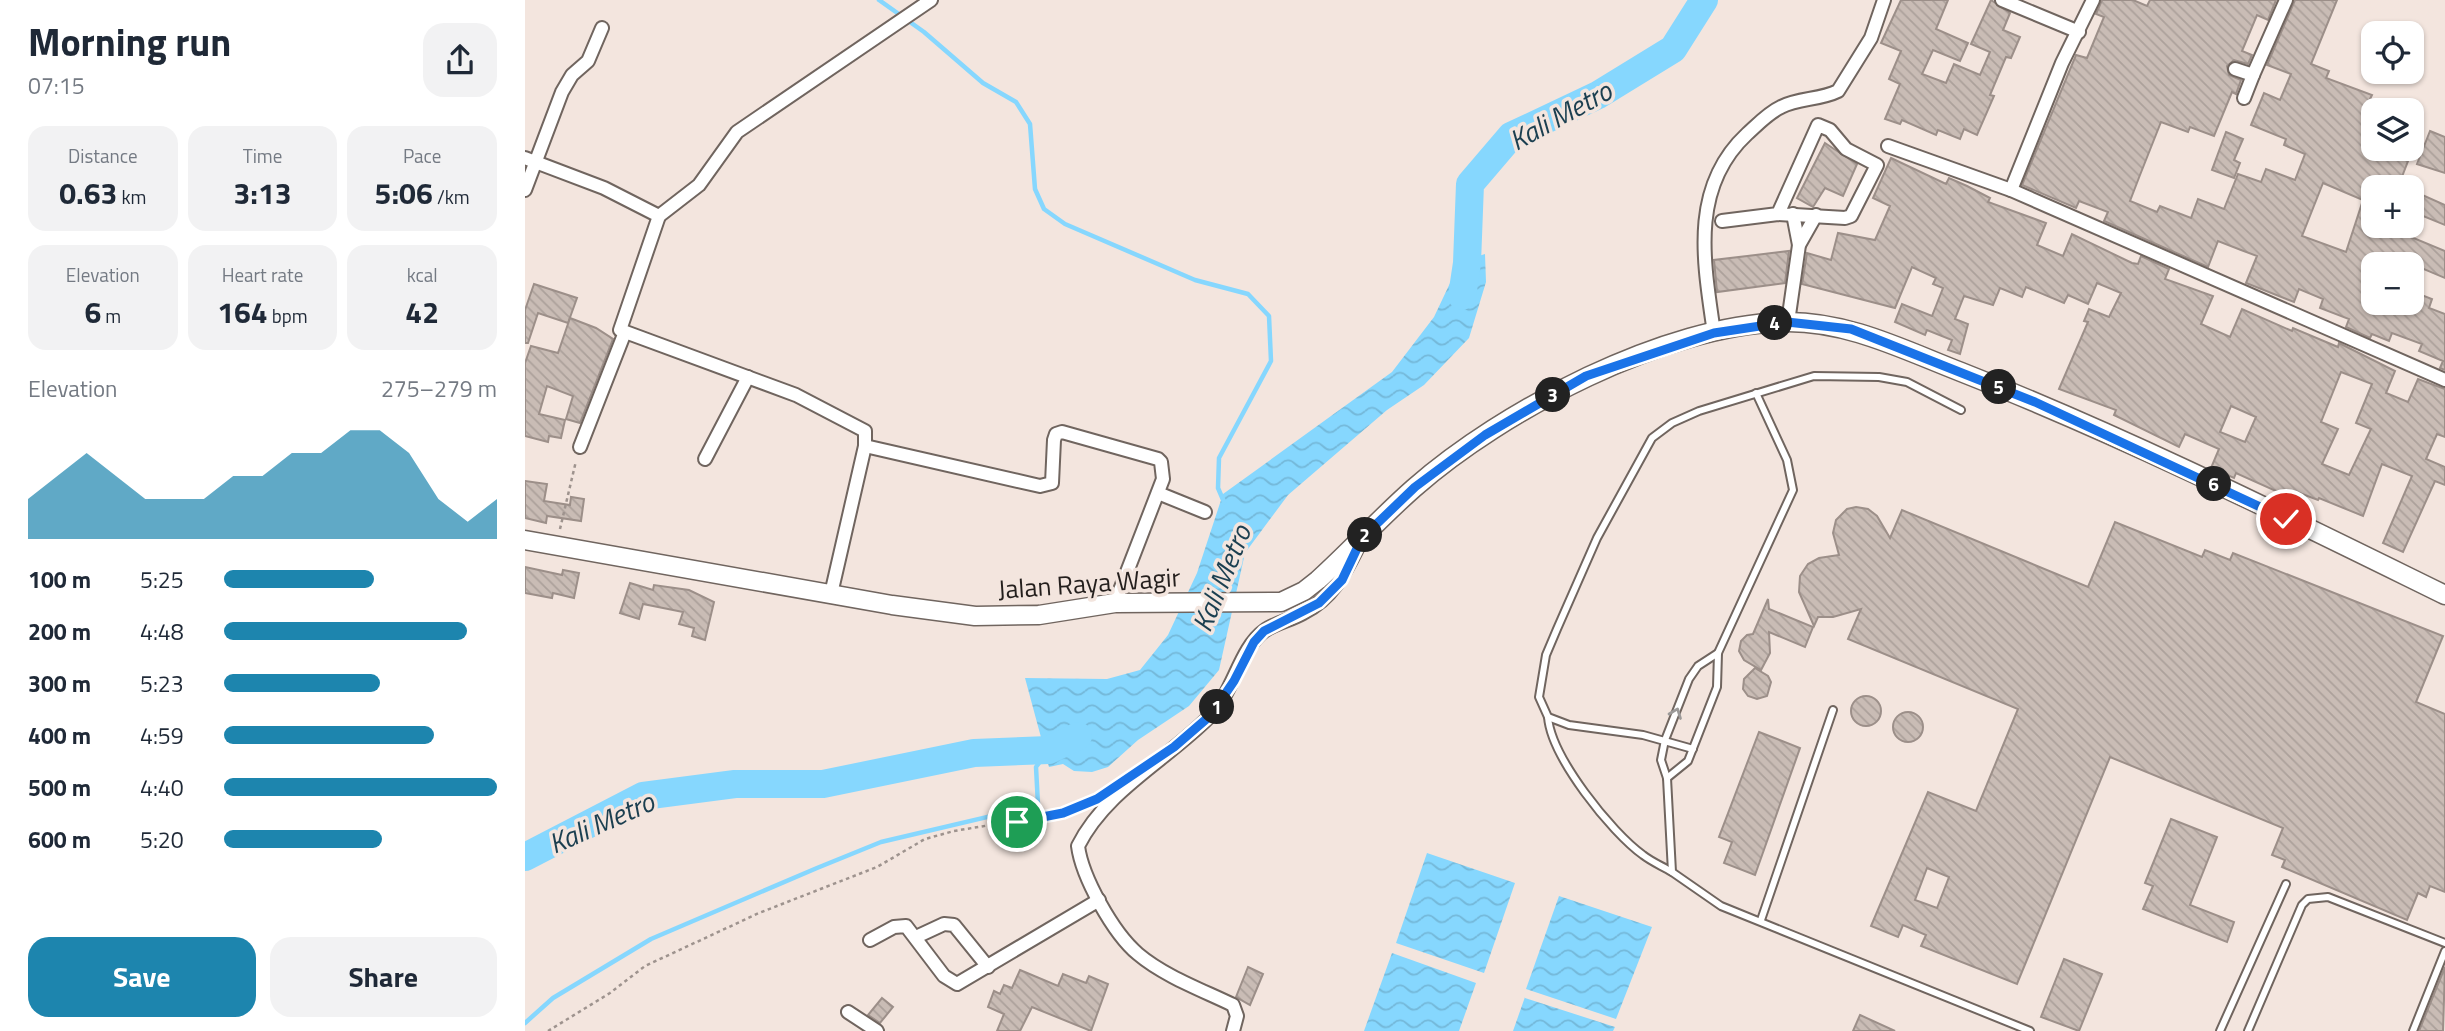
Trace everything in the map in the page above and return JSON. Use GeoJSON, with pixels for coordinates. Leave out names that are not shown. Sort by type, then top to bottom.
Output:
{"type":"FeatureCollection","features":[{"type":"Feature","properties":{"kind":"main road","name":"Jalan Raya Wagir"},"geometry":{"type":"LineString","coordinates":[[525,540],[932,611],[1008,617],[1115,603],[1280,602],[1304,591],[1415,487],[1485,435],[1586,376],[1714,333],[1787,322],[1851,329],[2035,402],[2445,595]]}},
{"type":"Feature","properties":{"kind":"street"},"geometry":{"type":"LineString","coordinates":[[1714,333],[1704,227],[1709,195],[1722,165],[1735,145],[1781,107],[1837,91],[1871,38],[1884,0]]}},
{"type":"Feature","properties":{"kind":"street"},"geometry":{"type":"LineString","coordinates":[[2002,0],[2079,32]]}},
{"type":"Feature","properties":{"kind":"street"},"geometry":{"type":"LineString","coordinates":[[2011,190],[2062,62],[2093,0]]}},
{"type":"Feature","properties":{"kind":"street"},"geometry":{"type":"LineString","coordinates":[[2244,98],[2286,0]]}},
{"type":"Feature","properties":{"kind":"street"},"geometry":{"type":"LineString","coordinates":[[831,594],[867,436],[862,429],[796,395],[625,332],[619,327],[659,216],[705,179],[737,132],[930,1]]}},
{"type":"Feature","properties":{"kind":"street"},"geometry":{"type":"LineString","coordinates":[[525,190],[530,160],[562,92],[572,75],[588,61],[602,28]]}},
{"type":"Feature","properties":{"kind":"street"},"geometry":{"type":"LineString","coordinates":[[2235,69],[2253,75]]}},
{"type":"Feature","properties":{"kind":"street"},"geometry":{"type":"LineString","coordinates":[[1722,221],[1778,214],[1845,218],[1851,216],[1877,165],[1846,149],[1830,130],[1818,125],[1778,214]]}},
{"type":"Feature","properties":{"kind":"street"},"geometry":{"type":"LineString","coordinates":[[1888,146],[2011,190],[2445,380]]}},
{"type":"Feature","properties":{"kind":"street"},"geometry":{"type":"LineString","coordinates":[[530,160],[604,188],[659,216]]}},
{"type":"Feature","properties":{"kind":"street"},"geometry":{"type":"LineString","coordinates":[[1793,214],[1799,245]]}},
{"type":"Feature","properties":{"kind":"street"},"geometry":{"type":"LineString","coordinates":[[1787,322],[1799,245],[1815,215]]}},
{"type":"Feature","properties":{"kind":"street"},"geometry":{"type":"LineString","coordinates":[[580,447],[625,332]]}},
{"type":"Feature","properties":{"kind":"street"},"geometry":{"type":"LineString","coordinates":[[705,460],[748,377]]}},
{"type":"Feature","properties":{"kind":"street"},"geometry":{"type":"LineString","coordinates":[[865,446],[1047,486],[1052,483],[1056,434],[1067,432],[1158,459],[1163,470],[1158,493],[1115,603]]}},
{"type":"Feature","properties":{"kind":"street"},"geometry":{"type":"LineString","coordinates":[[1158,493],[1205,512]]}},
{"type":"Feature","properties":{"kind":"street"},"geometry":{"type":"LineString","coordinates":[[1233,1031],[1237,1017],[1233,1005],[1137,953],[1100,900],[1083,869],[1078,846],[1098,813],[1211,715],[1234,681],[1254,642],[1264,631],[1307,612],[1340,583],[1362,538]]}},
{"type":"Feature","properties":{"kind":"street"},"geometry":{"type":"LineString","coordinates":[[870,940],[900,926],[906,926],[950,982],[964,982],[1100,900]]}},
{"type":"Feature","properties":{"kind":"street"},"geometry":{"type":"LineString","coordinates":[[916,937],[944,924],[954,925],[988,967]]}},
{"type":"Feature","properties":{"kind":"street"},"geometry":{"type":"LineString","coordinates":[[848,1012],[877,1031]]}},
{"type":"Feature","properties":{"kind":"lane"},"geometry":{"type":"LineString","coordinates":[[1961,410],[1907,382],[1879,377],[1814,376],[1699,411],[1672,422],[1652,438],[1597,538],[1546,655],[1539,697],[1557,750],[1610,825],[1643,855],[1721,906],[2030,1031]]}},
{"type":"Feature","properties":{"kind":"lane"},"geometry":{"type":"LineString","coordinates":[[1667,778],[1688,761],[1717,687],[1718,653],[1793,490],[1787,460],[1756,393]]}},
{"type":"Feature","properties":{"kind":"lane"},"geometry":{"type":"LineString","coordinates":[[1672,872],[1667,778],[1661,760],[1665,740],[1689,679],[1698,666],[1718,653]]}},
{"type":"Feature","properties":{"kind":"lane"},"geometry":{"type":"LineString","coordinates":[[1761,920],[1833,710]]}},
{"type":"Feature","properties":{"kind":"lane"},"geometry":{"type":"LineString","coordinates":[[1548,717],[1569,725],[1665,740],[1693,749]]}},
{"type":"Feature","properties":{"kind":"lane"},"geometry":{"type":"LineString","coordinates":[[2220,1031],[2286,884]]}},
{"type":"Feature","properties":{"kind":"lane"},"geometry":{"type":"LineString","coordinates":[[2248,1031],[2302,905],[2308,899],[2328,897],[2445,943]]}},
{"type":"Feature","properties":{"kind":"lane"},"geometry":{"type":"LineString","coordinates":[[2413,1031],[2445,951]]}},
{"type":"Feature","properties":{"kind":"path"},"geometry":{"type":"LineString","coordinates":[[557,545],[580,447]]}},
{"type":"Feature","properties":{"kind":"path"},"geometry":{"type":"LineString","coordinates":[[548,1031],[583,1011],[645,966],[759,914],[877,867],[925,839],[1063,813],[1097,799]]}},
{"type":"Feature","properties":{"kind":"water"},"geometry":{"type":"Polygon","coordinates":[[[1485,254],[1486,282],[1469,338],[1424,385],[1387,410],[1288,495],[1245,553],[1219,670],[1189,706],[1138,740],[1108,767],[1092,772],[1074,771],[1063,764],[1049,767],[1025,678],[1107,679],[1140,670],[1168,635],[1197,573],[1223,494],[1392,372],[1434,317],[1460,262],[1485,254]]]}},
{"type":"Feature","properties":{"kind":"water"},"geometry":{"type":"Polygon","coordinates":[[[1427,853],[1515,883],[1484,973],[1396,943],[1427,853]]]}},
{"type":"Feature","properties":{"kind":"water"},"geometry":{"type":"Polygon","coordinates":[[[1559,896],[1652,927],[1616,1019],[1526,989],[1559,896]]]}},
{"type":"Feature","properties":{"kind":"water"},"geometry":{"type":"Polygon","coordinates":[[[1392,953],[1476,983],[1459,1031],[1364,1031],[1392,953]]]}},
{"type":"Feature","properties":{"kind":"water"},"geometry":{"type":"Polygon","coordinates":[[[1525,997],[1615,1027],[1613,1031],[1513,1031],[1525,997]]]}},
{"type":"Feature","properties":{"kind":"building"},"geometry":{"type":"Polygon","coordinates":[[[1901,0],[1948,0],[1936,29],[1968,43],[1960,61],[1933,50],[1922,74],[1946,83],[1954,64],[1980,75],[1990,52],[1971,44],[1991,0],[2010,13],[2003,30],[2020,37],[2011,58],[2006,57],[1990,95],[1994,96],[1977,135],[1964,129],[1960,139],[1938,130],[1936,135],[1902,120],[1900,124],[1885,119],[1900,84],[1889,79],[1901,51],[1881,43],[1901,0]]]}},
{"type":"Feature","properties":{"kind":"building"},"geometry":{"type":"Polygon","coordinates":[[[2102,0],[2133,0],[2147,6],[2150,0],[2276,0],[2268,20],[2257,15],[2242,51],[2252,55],[2248,64],[2234,60],[2227,66],[2229,75],[2241,80],[2236,94],[2232,92],[2214,136],[2190,127],[2188,132],[2161,122],[2130,201],[2157,212],[2160,206],[2191,218],[2198,199],[2224,209],[2238,174],[2261,182],[2266,169],[2295,180],[2305,154],[2284,145],[2286,139],[2251,125],[2264,93],[2280,100],[2291,74],[2267,65],[2295,0],[2337,0],[2311,64],[2329,71],[2326,78],[2372,95],[2370,98],[2361,98],[2361,161],[2408,161],[2403,175],[2361,175],[2361,199],[2323,183],[2302,236],[2346,252],[2361,206],[2361,238],[2413,238],[2445,251],[2445,278],[2424,269],[2424,252],[2361,252],[2361,315],[2424,315],[2424,296],[2432,299],[2429,308],[2445,314],[2445,370],[2440,368],[2443,361],[2419,351],[2422,344],[2392,333],[2389,341],[2372,334],[2370,338],[2346,327],[2349,319],[2320,308],[2323,299],[2299,289],[2294,302],[2246,283],[2257,256],[2218,241],[2208,267],[2104,221],[2108,212],[2079,201],[2076,208],[2022,185],[2076,55],[2087,58],[2104,17],[2096,14],[2102,0]]]}},
{"type":"Feature","properties":{"kind":"building"},"geometry":{"type":"Polygon","coordinates":[[[2430,131],[2445,137],[2445,173],[2417,164],[2418,161],[2424,161],[2424,146],[2430,131]]]}},
{"type":"Feature","properties":{"kind":"building"},"geometry":{"type":"Polygon","coordinates":[[[2226,132],[2243,139],[2234,160],[2240,163],[2234,178],[2212,170],[2226,132]]]}},
{"type":"Feature","properties":{"kind":"building"},"geometry":{"type":"Polygon","coordinates":[[[1825,143],[1857,164],[1843,196],[1825,188],[1813,207],[1797,198],[1825,143]]]}},
{"type":"Feature","properties":{"kind":"building"},"geometry":{"type":"Polygon","coordinates":[[[1891,158],[1946,184],[1949,178],[1990,198],[1988,202],[2046,223],[2037,245],[2063,256],[2072,234],[2132,263],[2138,264],[2141,256],[2169,269],[2165,279],[2213,296],[2201,324],[2230,337],[2242,309],[2292,331],[2293,328],[2338,347],[2339,343],[2395,371],[2386,393],[2408,402],[2418,379],[2445,389],[2445,437],[2437,434],[2426,459],[2445,467],[2445,485],[2435,481],[2403,552],[2383,543],[2412,476],[2382,464],[2363,516],[2297,492],[2294,499],[2236,473],[2234,478],[2211,468],[2219,449],[2185,434],[2179,447],[2114,415],[2116,410],[2059,389],[2088,322],[2084,321],[2089,309],[2109,317],[2121,293],[2097,283],[2088,304],[2068,295],[2064,303],[2026,287],[2022,297],[2000,288],[1993,305],[1964,296],[1955,319],[1968,324],[1960,354],[1948,350],[1952,340],[1927,330],[1925,335],[1895,322],[1902,304],[1932,316],[1943,288],[1933,284],[1936,278],[1912,267],[1895,308],[1802,284],[1807,253],[1831,260],[1838,233],[1875,240],[1890,206],[1873,198],[1891,158]],[[2341,372],[2321,422],[2338,429],[2322,464],[2349,475],[2371,429],[2356,423],[2372,384],[2341,372]],[[2231,406],[2220,432],[2245,442],[2256,417],[2231,406]]]}},
{"type":"Feature","properties":{"kind":"building"},"geometry":{"type":"Polygon","coordinates":[[[2424,196],[2445,205],[2445,225],[2424,216],[2424,196]]]}},
{"type":"Feature","properties":{"kind":"building"},"geometry":{"type":"Polygon","coordinates":[[[1789,251],[1785,283],[1717,292],[1714,260],[1789,251]]]}},
{"type":"Feature","properties":{"kind":"building"},"geometry":{"type":"Polygon","coordinates":[[[534,284],[577,298],[568,323],[538,313],[528,343],[525,343],[525,310],[534,284]]]}},
{"type":"Feature","properties":{"kind":"building"},"geometry":{"type":"Polygon","coordinates":[[[570,318],[596,328],[613,339],[580,423],[566,419],[573,396],[547,386],[539,414],[565,420],[561,438],[549,436],[548,442],[525,436],[525,363],[531,346],[558,353],[570,318]]]}},
{"type":"Feature","properties":{"kind":"building"},"geometry":{"type":"Polygon","coordinates":[[[525,481],[547,484],[544,501],[570,505],[571,497],[584,499],[581,521],[547,516],[546,523],[525,518],[525,481]]]}},
{"type":"Feature","properties":{"kind":"building"},"geometry":{"type":"Polygon","coordinates":[[[1847,509],[1868,509],[1877,516],[1890,538],[1902,510],[2088,587],[2115,522],[2202,557],[2205,550],[2230,560],[2233,553],[2443,636],[2416,702],[2445,714],[2445,892],[2430,886],[2426,897],[2418,893],[2407,920],[2282,867],[2285,860],[2272,855],[2283,828],[2110,757],[2017,984],[1921,946],[1926,935],[1903,925],[1898,937],[1871,926],[1928,792],[1976,811],[2018,709],[1848,639],[1861,609],[1833,617],[1818,617],[1814,626],[1799,592],[1800,576],[1808,564],[1819,558],[1839,555],[1833,533],[1836,520],[1847,509]],[[1927,868],[1915,900],[1937,908],[1949,877],[1927,868]]]}},
{"type":"Feature","properties":{"kind":"building"},"geometry":{"type":"Polygon","coordinates":[[[525,567],[562,575],[563,570],[579,573],[574,598],[553,593],[552,598],[525,593],[525,567]]]}},
{"type":"Feature","properties":{"kind":"building"},"geometry":{"type":"Polygon","coordinates":[[[630,583],[653,590],[654,585],[689,590],[714,602],[705,640],[692,636],[694,628],[679,624],[683,612],[643,604],[639,619],[620,613],[630,583]]]}},
{"type":"Feature","properties":{"kind":"building"},"geometry":{"type":"Polygon","coordinates":[[[1768,599],[1769,609],[1813,627],[1805,647],[1769,632],[1770,653],[1761,670],[1744,660],[1739,651],[1741,641],[1747,635],[1753,634],[1768,599]]]}},
{"type":"Feature","properties":{"kind":"building"},"geometry":{"type":"Polygon","coordinates":[[[1755,668],[1768,676],[1771,682],[1767,696],[1757,699],[1748,696],[1743,689],[1744,679],[1755,668]]]}},
{"type":"Feature","properties":{"kind":"building"},"geometry":{"type":"Polygon","coordinates":[[[1866,696],[1872,697],[1880,705],[1880,717],[1872,725],[1866,726],[1860,725],[1852,717],[1851,711],[1852,705],[1860,697],[1866,696]]]}},
{"type":"Feature","properties":{"kind":"building"},"geometry":{"type":"Polygon","coordinates":[[[1908,712],[1914,713],[1922,721],[1922,733],[1914,741],[1908,742],[1902,741],[1894,733],[1893,727],[1894,721],[1902,713],[1908,712]]]}},
{"type":"Feature","properties":{"kind":"building"},"geometry":{"type":"Polygon","coordinates":[[[1759,732],[1800,748],[1755,875],[1724,863],[1732,842],[1719,837],[1759,732]]]}},
{"type":"Feature","properties":{"kind":"building"},"geometry":{"type":"Polygon","coordinates":[[[2171,819],[2217,837],[2190,905],[2234,922],[2227,942],[2143,909],[2153,886],[2145,883],[2171,819]]]}},
{"type":"Feature","properties":{"kind":"building"},"geometry":{"type":"Polygon","coordinates":[[[2064,959],[2102,974],[2079,1031],[2041,1017],[2064,959]]]}},
{"type":"Feature","properties":{"kind":"building"},"geometry":{"type":"Polygon","coordinates":[[[1248,967],[1263,974],[1250,1005],[1236,997],[1248,967]]]}},
{"type":"Feature","properties":{"kind":"building"},"geometry":{"type":"Polygon","coordinates":[[[2445,967],[2443,1031],[2419,1031],[2445,967]]]}},
{"type":"Feature","properties":{"kind":"building"},"geometry":{"type":"Polygon","coordinates":[[[1020,970],[1058,986],[1063,974],[1086,983],[1089,976],[1108,984],[1091,1031],[1032,1007],[1020,1031],[997,1031],[1004,1014],[988,1007],[994,991],[1000,994],[1004,985],[1012,988],[1020,970]]]}},
{"type":"Feature","properties":{"kind":"building"},"geometry":{"type":"Polygon","coordinates":[[[882,998],[893,1007],[880,1023],[868,1015],[882,998]]]}},
{"type":"Feature","properties":{"kind":"building"},"geometry":{"type":"Polygon","coordinates":[[[1860,1015],[1895,1031],[1853,1031],[1860,1015]]]}},
{"type":"Feature","properties":{"kind":"waterway"},"geometry":{"type":"LineString","coordinates":[[879,0],[924,32],[983,83],[1016,102],[1030,124],[1035,189],[1044,209],[1065,224],[1195,280],[1248,294],[1269,316],[1271,361],[1219,458],[1218,488],[1224,502]]}},
{"type":"Feature","properties":{"kind":"waterway","name":"Kali Metro"},"geometry":{"type":"LineString","coordinates":[[1462,296],[1467,263],[1470,184],[1511,136],[1598,95],[1673,49],[1704,0]]}},
{"type":"Feature","properties":{"kind":"waterway","name":"Kali Metro"},"geometry":{"type":"LineString","coordinates":[[525,857],[643,796],[735,784],[823,784],[974,753],[1049,750],[1078,736]]}},
{"type":"Feature","properties":{"kind":"waterway"},"geometry":{"type":"LineString","coordinates":[[525,1023],[553,998],[651,939],[817,868],[881,842],[1038,805],[1036,767],[1048,751]]}},
{"type":"Feature","properties":{"kind":"route"},"geometry":{"type":"LineString","coordinates":[[1017,822],[1063,813],[1097,799],[1174,747],[1211,715],[1234,681],[1242,660],[1264,631],[1307,612],[1319,603],[1342,580],[1362,538],[1415,487],[1485,435],[1586,376],[1656,350],[1714,333],[1787,322],[1851,329],[2035,402],[2286,519]]}}]}
